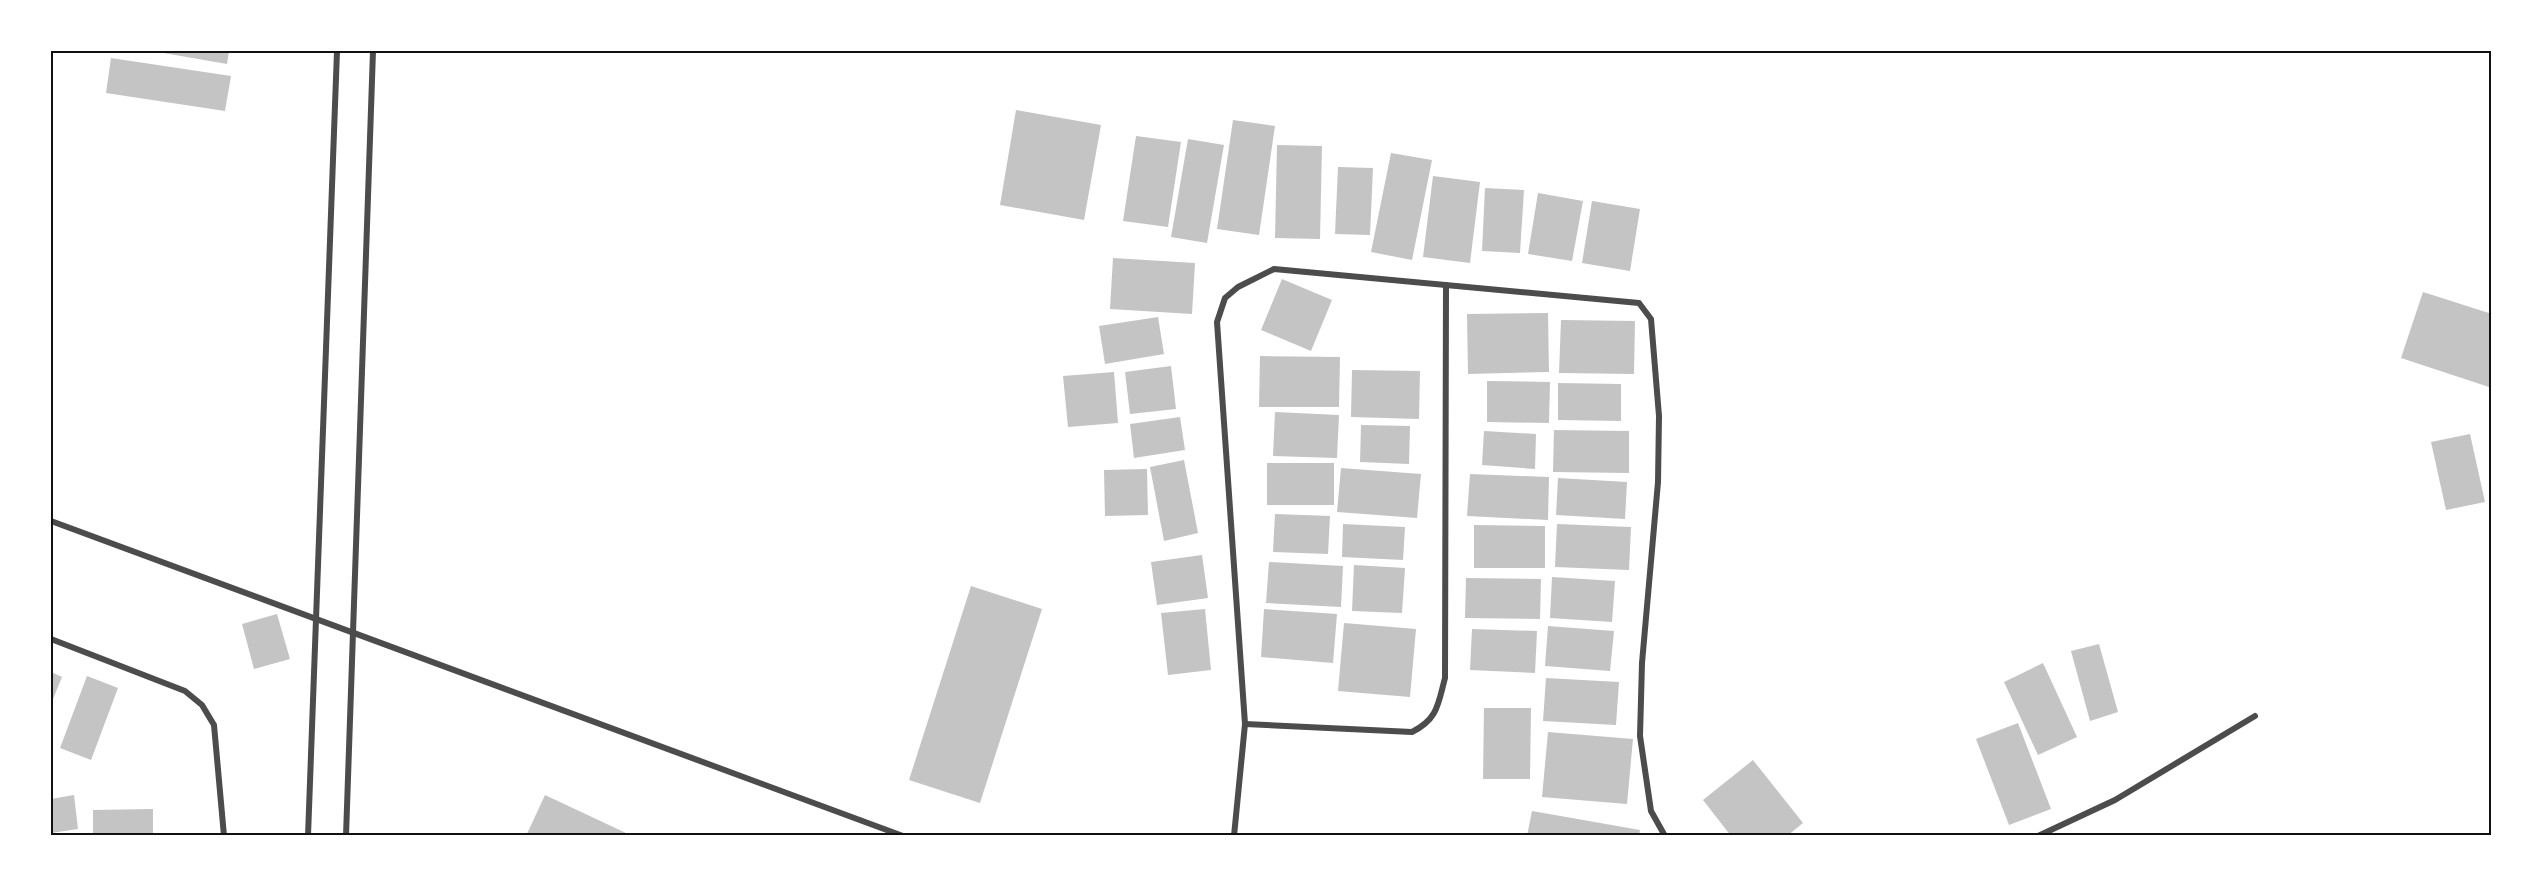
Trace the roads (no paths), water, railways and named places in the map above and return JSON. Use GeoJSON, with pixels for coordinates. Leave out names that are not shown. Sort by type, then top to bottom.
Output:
{"type":"FeatureCollection","features":[{"type":"Feature","properties":{"kind":"street"},"geometry":{"type":"LineString","coordinates":[[308,836],[337,51]]}},
{"type":"Feature","properties":{"kind":"street"},"geometry":{"type":"LineString","coordinates":[[346,836],[373,51]]}},
{"type":"Feature","properties":{"kind":"street"},"geometry":{"type":"LineString","coordinates":[[1234,836],[1245,724],[1217,322],[1225,298],[1238,287],[1274,269],[1639,303],[1652,320],[1659,416],[1658,482],[1642,663],[1640,736],[1651,811],[1665,836]]}},
{"type":"Feature","properties":{"kind":"street"},"geometry":{"type":"LineString","coordinates":[[1245,724],[1412,732],[1425,725],[1436,712],[1445,678],[1446,285]]}},
{"type":"Feature","properties":{"kind":"street"},"geometry":{"type":"LineString","coordinates":[[51,521],[903,836]]}},
{"type":"Feature","properties":{"kind":"street"},"geometry":{"type":"LineString","coordinates":[[51,639],[185,691],[202,705],[214,724],[224,836]]}},
{"type":"Feature","properties":{"kind":"street"},"geometry":{"type":"LineString","coordinates":[[2038,836],[2115,800],[2255,716]]}}]}
